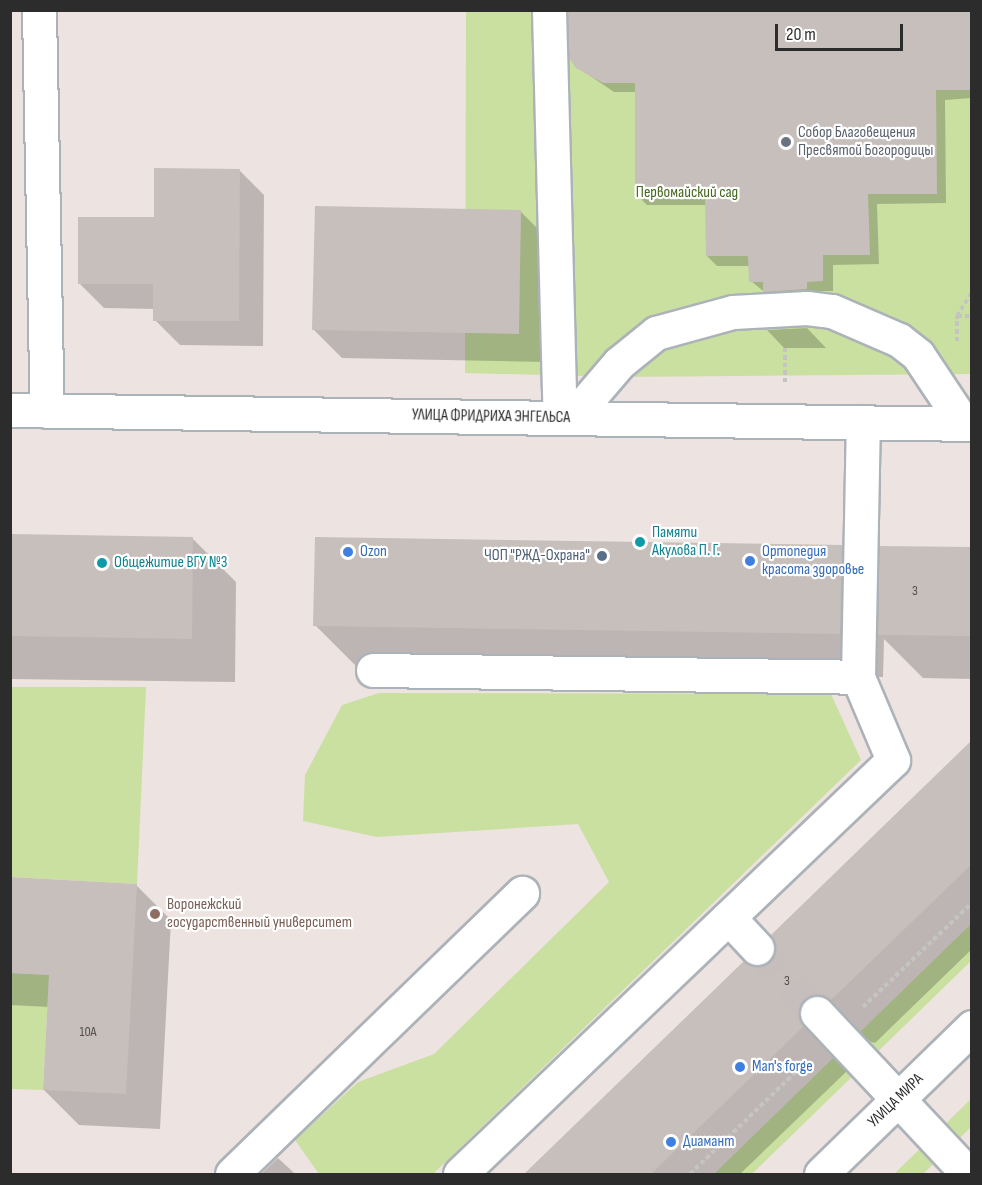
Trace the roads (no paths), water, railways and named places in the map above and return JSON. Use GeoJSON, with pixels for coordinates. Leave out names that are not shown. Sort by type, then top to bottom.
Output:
{"type":"FeatureCollection","features":[{"type":"Feature","properties":{"kind":"street"},"geometry":{"type":"LineString","coordinates":[[39,10],[47,411]]}},
{"type":"Feature","properties":{"kind":"street"},"geometry":{"type":"LineString","coordinates":[[549,10],[566,418]]}},
{"type":"Feature","properties":{"kind":"street"},"geometry":{"type":"LineString","coordinates":[[566,418],[619,363],[656,333],[733,312],[807,308],[832,311],[899,340],[918,355],[968,424]]}},
{"type":"Feature","properties":{"kind":"street","name":"УЛИЦА ФРИДРИХА ЭНГЕЛЬСА"},"geometry":{"type":"LineString","coordinates":[[10,410],[968,424]]}},
{"type":"Feature","properties":{"kind":"street"},"geometry":{"type":"LineString","coordinates":[[460,1174],[893,760],[858,677],[863,422]]}},
{"type":"Feature","properties":{"kind":"street"},"geometry":{"type":"LineString","coordinates":[[373,670],[858,677]]}},
{"type":"Feature","properties":{"kind":"street"},"geometry":{"type":"LineString","coordinates":[[232,1174],[522,893]]}},
{"type":"Feature","properties":{"kind":"street"},"geometry":{"type":"LineString","coordinates":[[729,918],[757,948]]}},
{"type":"Feature","properties":{"kind":"street"},"geometry":{"type":"LineString","coordinates":[[818,1013],[968,1174]]}},
{"type":"Feature","properties":{"kind":"street","name":"УЛИЦА МИРА"},"geometry":{"type":"LineString","coordinates":[[821,1174],[972,1027]]}},
{"type":"Feature","properties":{"kind":"tunnel"},"geometry":{"type":"LineString","coordinates":[[757,948],[817,1013]]}},
{"type":"Feature","properties":{"kind":"place","name":"Собор Благовещения Пресвятой Богородицы"},"geometry":{"type":"Point","coordinates":[786,142]}},
{"type":"Feature","properties":{"kind":"place","name":"Памяти Акулова П. Г."},"geometry":{"type":"Point","coordinates":[640,542]}},
{"type":"Feature","properties":{"kind":"place","name":"Ozon"},"geometry":{"type":"Point","coordinates":[348,552]}},
{"type":"Feature","properties":{"kind":"place","name":"ЧОП \"РЖД-Охрана\""},"geometry":{"type":"Point","coordinates":[602,556]}},
{"type":"Feature","properties":{"kind":"place","name":"Ортопедия красота здоровье"},"geometry":{"type":"Point","coordinates":[750,561]}},
{"type":"Feature","properties":{"kind":"place","name":"Общежитие ВГУ №3"},"geometry":{"type":"Point","coordinates":[102,563]}},
{"type":"Feature","properties":{"kind":"place","name":"Воронежский государственный университет"},"geometry":{"type":"Point","coordinates":[155,914]}},
{"type":"Feature","properties":{"kind":"place","name":"Man's forge"},"geometry":{"type":"Point","coordinates":[740,1067]}},
{"type":"Feature","properties":{"kind":"place","name":"Диамант"},"geometry":{"type":"Point","coordinates":[671,1142]}},
{"type":"Feature","properties":{"kind":"park label","name":"Первомайский сад"},"geometry":{"type":"Point","coordinates":[687,193]}}]}
